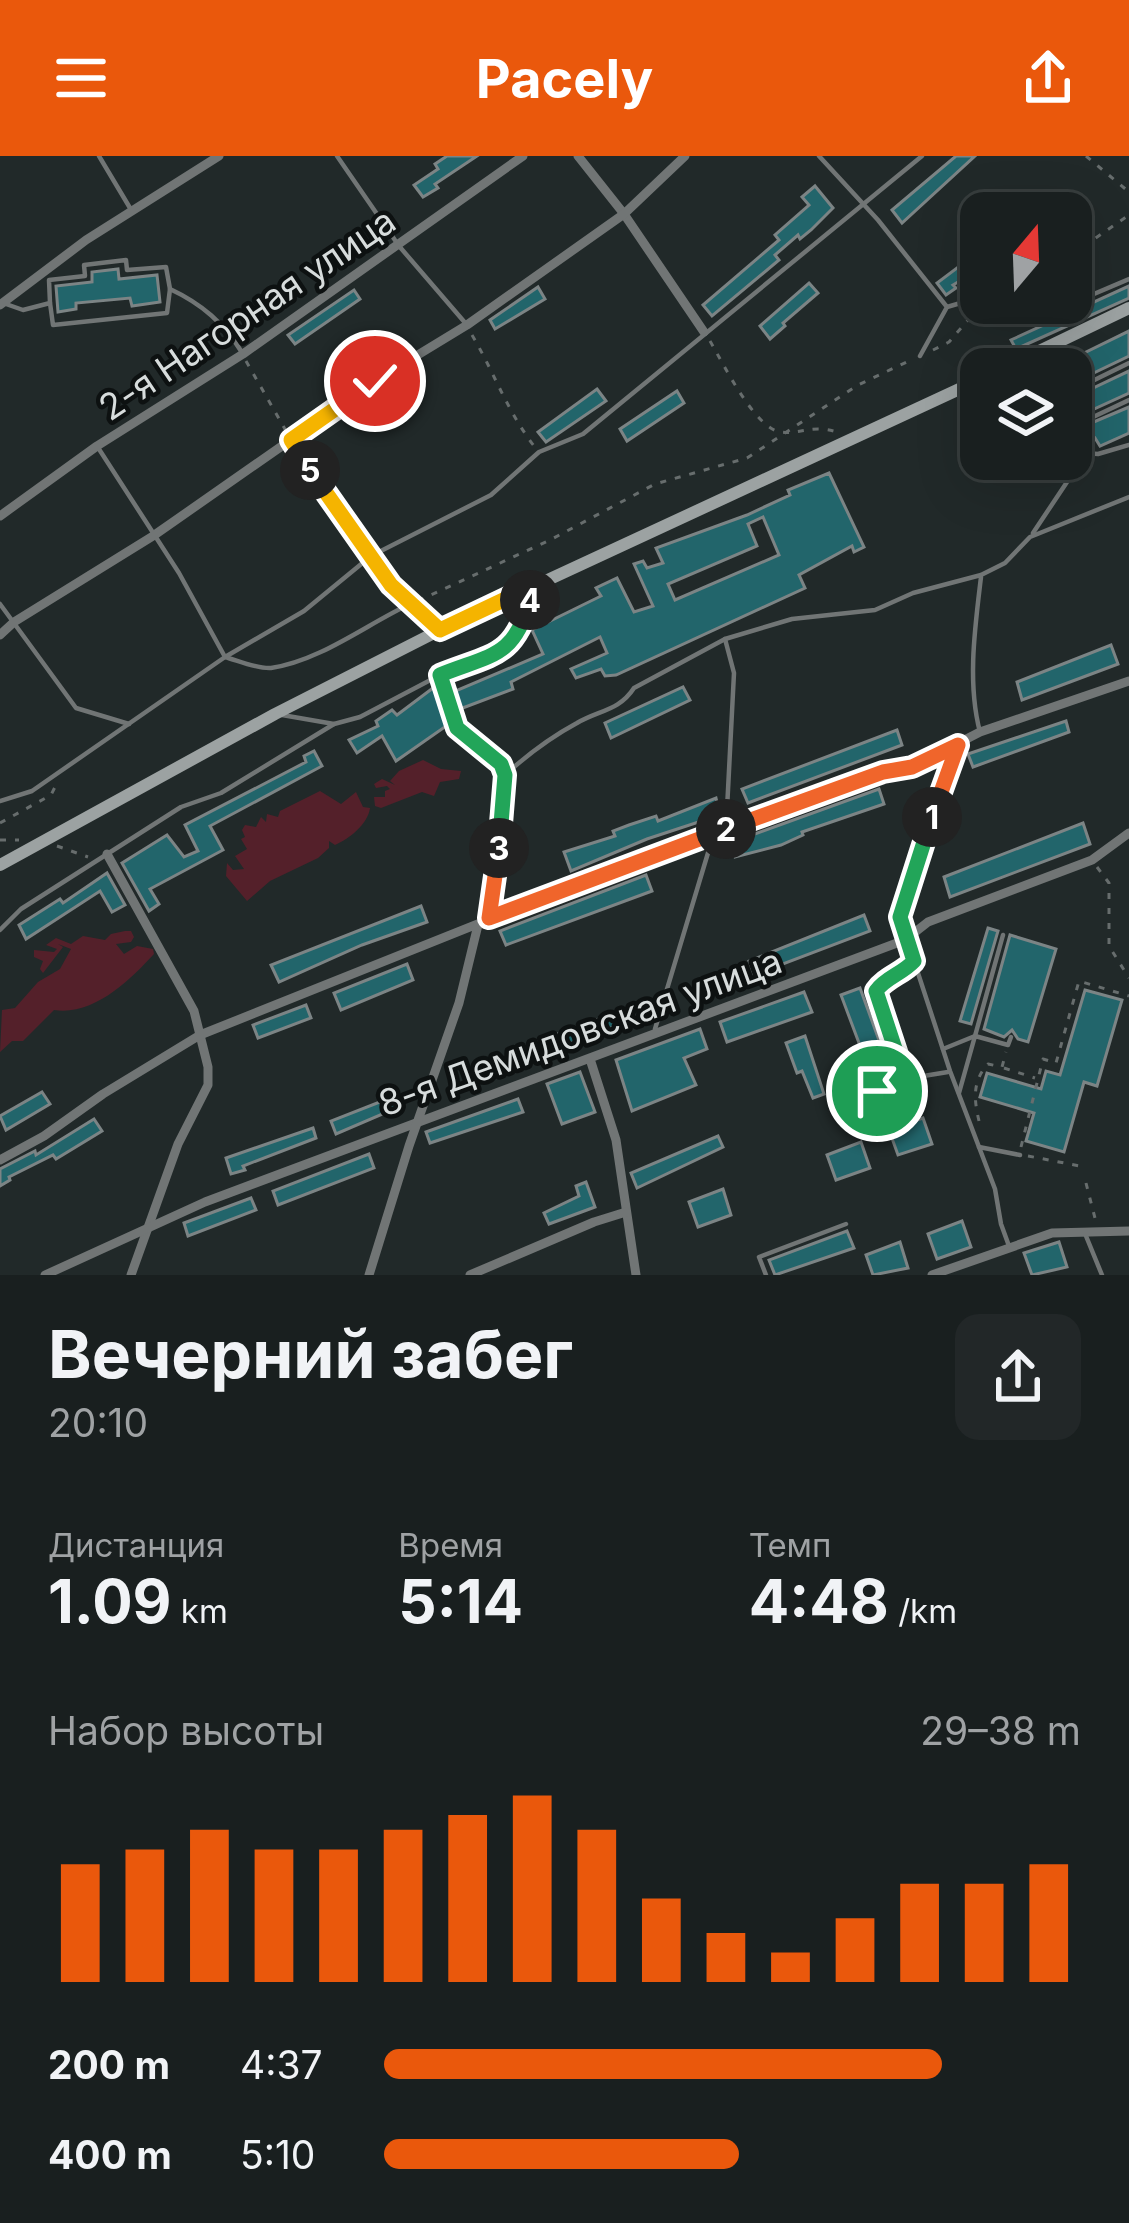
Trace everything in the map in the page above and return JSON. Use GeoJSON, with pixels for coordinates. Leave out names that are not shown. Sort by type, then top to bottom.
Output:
{"type":"FeatureCollection","features":[{"type":"Feature","properties":{"kind":"main road"},"geometry":{"type":"LineString","coordinates":[[1048,348],[1129,308]]}},
{"type":"Feature","properties":{"kind":"main road"},"geometry":{"type":"LineString","coordinates":[[0,865],[275,714],[440,630],[960,389]]}},
{"type":"Feature","properties":{"kind":"street"},"geometry":{"type":"LineString","coordinates":[[1,303],[86,240],[219,156]]}},
{"type":"Feature","properties":{"kind":"street","name":"2-я Нагорная улица"},"geometry":{"type":"LineString","coordinates":[[0,516],[97,446],[243,354],[524,156]]}},
{"type":"Feature","properties":{"kind":"street"},"geometry":{"type":"LineString","coordinates":[[578,156],[704,332]]}},
{"type":"Feature","properties":{"kind":"street"},"geometry":{"type":"LineString","coordinates":[[0,635],[467,326],[623,214],[685,156]]}},
{"type":"Feature","properties":{"kind":"street"},"geometry":{"type":"LineString","coordinates":[[0,1160],[200,1035],[489,918],[883,772],[912,767],[980,732],[1129,681]]}},
{"type":"Feature","properties":{"kind":"street","name":"8-я Демидовская улица"},"geometry":{"type":"LineString","coordinates":[[45,1275],[205,1202],[905,940],[928,922],[1092,860],[1129,833]]}},
{"type":"Feature","properties":{"kind":"street"},"geometry":{"type":"LineString","coordinates":[[107,854],[194,1012],[208,1085],[178,1144],[131,1275]]}},
{"type":"Feature","properties":{"kind":"street"},"geometry":{"type":"LineString","coordinates":[[369,1275],[459,1003],[478,925]]}},
{"type":"Feature","properties":{"kind":"street"},"geometry":{"type":"LineString","coordinates":[[590,1059],[616,1140],[636,1275]]}},
{"type":"Feature","properties":{"kind":"street"},"geometry":{"type":"LineString","coordinates":[[470,1275],[626,1212]]}},
{"type":"Feature","properties":{"kind":"street"},"geometry":{"type":"LineString","coordinates":[[932,1275],[1052,1233],[1129,1231]]}},
{"type":"Feature","properties":{"kind":"lane"},"geometry":{"type":"LineString","coordinates":[[99,156],[132,212]]}},
{"type":"Feature","properties":{"kind":"lane"},"geometry":{"type":"LineString","coordinates":[[337,156],[398,246],[467,326]]}},
{"type":"Feature","properties":{"kind":"lane"},"geometry":{"type":"LineString","coordinates":[[819,156],[947,307]]}},
{"type":"Feature","properties":{"kind":"lane"},"geometry":{"type":"LineString","coordinates":[[0,801],[32,791],[225,657],[304,611],[371,556],[491,495],[539,452],[584,434],[922,156]]}},
{"type":"Feature","properties":{"kind":"lane"},"geometry":{"type":"LineString","coordinates":[[126,260],[128,270],[166,267],[167,313],[53,325],[50,303],[49,280],[85,276],[84,265],[126,260]]}},
{"type":"Feature","properties":{"kind":"lane"},"geometry":{"type":"LineString","coordinates":[[1092,295],[1129,279]]}},
{"type":"Feature","properties":{"kind":"lane"},"geometry":{"type":"LineString","coordinates":[[170,289],[199,302],[229,331],[243,354]]}},
{"type":"Feature","properties":{"kind":"lane"},"geometry":{"type":"LineString","coordinates":[[1,303],[23,310],[50,303]]}},
{"type":"Feature","properties":{"kind":"lane"},"geometry":{"type":"LineString","coordinates":[[920,356],[947,307],[960,304]]}},
{"type":"Feature","properties":{"kind":"lane"},"geometry":{"type":"LineString","coordinates":[[1054,344],[1056,348]]}},
{"type":"Feature","properties":{"kind":"lane"},"geometry":{"type":"LineString","coordinates":[[1092,381],[1129,363]]}},
{"type":"Feature","properties":{"kind":"lane"},"geometry":{"type":"LineString","coordinates":[[1092,418],[1129,400]]}},
{"type":"Feature","properties":{"kind":"lane"},"geometry":{"type":"LineString","coordinates":[[1092,454],[1129,445]]}},
{"type":"Feature","properties":{"kind":"lane"},"geometry":{"type":"LineString","coordinates":[[97,446],[179,573],[225,657],[265,669],[276,667],[326,648],[410,604]]}},
{"type":"Feature","properties":{"kind":"lane"},"geometry":{"type":"LineString","coordinates":[[505,775],[580,720],[610,711],[634,688],[725,639],[792,619],[875,610],[1005,563],[1030,537],[1067,480]]}},
{"type":"Feature","properties":{"kind":"lane"},"geometry":{"type":"LineString","coordinates":[[1030,537],[1129,497]]}},
{"type":"Feature","properties":{"kind":"lane"},"geometry":{"type":"LineString","coordinates":[[980,732],[975,713],[974,644],[981,575]]}},
{"type":"Feature","properties":{"kind":"lane"},"geometry":{"type":"LineString","coordinates":[[0,930],[21,909],[181,807],[221,793],[334,724],[508,647],[521,631],[533,586]]}},
{"type":"Feature","properties":{"kind":"lane"},"geometry":{"type":"LineString","coordinates":[[0,604],[76,708],[129,724]]}},
{"type":"Feature","properties":{"kind":"lane"},"geometry":{"type":"LineString","coordinates":[[654,1035],[720,831],[734,673],[725,639]]}},
{"type":"Feature","properties":{"kind":"lane"},"geometry":{"type":"LineString","coordinates":[[440,675],[457,728],[501,764],[505,775],[489,918]]}},
{"type":"Feature","properties":{"kind":"lane"},"geometry":{"type":"LineString","coordinates":[[275,714],[334,724]]}},
{"type":"Feature","properties":{"kind":"lane"},"geometry":{"type":"LineString","coordinates":[[958,745],[900,917],[995,1189],[1009,1246]]}},
{"type":"Feature","properties":{"kind":"lane"},"geometry":{"type":"LineString","coordinates":[[959,1093],[1004,935]]}},
{"type":"Feature","properties":{"kind":"lane"},"geometry":{"type":"LineString","coordinates":[[883,981],[876,991],[905,1079]]}},
{"type":"Feature","properties":{"kind":"lane"},"geometry":{"type":"LineString","coordinates":[[943,1049],[975,1036],[1008,1045],[1011,1037]]}},
{"type":"Feature","properties":{"kind":"lane"},"geometry":{"type":"LineString","coordinates":[[867,1090],[950,1071]]}},
{"type":"Feature","properties":{"kind":"lane"},"geometry":{"type":"LineString","coordinates":[[979,1147],[1020,1155]]}},
{"type":"Feature","properties":{"kind":"lane"},"geometry":{"type":"LineString","coordinates":[[766,1275],[759,1257],[846,1224]]}},
{"type":"Feature","properties":{"kind":"lane"},"geometry":{"type":"LineString","coordinates":[[1084,1230],[1102,1275]]}},
{"type":"Feature","properties":{"kind":"path"},"geometry":{"type":"LineString","coordinates":[[1086,156],[1129,192]]}},
{"type":"Feature","properties":{"kind":"path"},"geometry":{"type":"LineString","coordinates":[[1092,241],[1129,215]]}},
{"type":"Feature","properties":{"kind":"path"},"geometry":{"type":"LineString","coordinates":[[410,604],[550,540],[656,484],[746,458],[858,385],[949,342],[963,324]]}},
{"type":"Feature","properties":{"kind":"path"},"geometry":{"type":"LineString","coordinates":[[467,326],[493,370],[508,412],[539,452]]}},
{"type":"Feature","properties":{"kind":"path"},"geometry":{"type":"LineString","coordinates":[[704,332],[760,422],[781,432],[814,426],[836,432],[848,442]]}},
{"type":"Feature","properties":{"kind":"path"},"geometry":{"type":"LineString","coordinates":[[243,354],[291,440],[391,585],[440,630]]}},
{"type":"Feature","properties":{"kind":"path"},"geometry":{"type":"LineString","coordinates":[[0,823],[51,795],[65,767]]}},
{"type":"Feature","properties":{"kind":"path"},"geometry":{"type":"LineString","coordinates":[[1092,860],[1109,884],[1109,946],[1129,978]]}},
{"type":"Feature","properties":{"kind":"path"},"geometry":{"type":"LineString","coordinates":[[883,981],[914,961]]}},
{"type":"Feature","properties":{"kind":"path"},"geometry":{"type":"LineString","coordinates":[[1085,1167],[1020,1155],[1037,1078],[1043,1059],[1057,1063],[1079,981],[1129,996]]}},
{"type":"Feature","properties":{"kind":"path"},"geometry":{"type":"LineString","coordinates":[[1002,1067],[1008,1045]]}},
{"type":"Feature","properties":{"kind":"path"},"geometry":{"type":"LineString","coordinates":[[973,1132],[980,1126],[974,1101],[978,1075],[988,1064],[1037,1078]]}},
{"type":"Feature","properties":{"kind":"path"},"geometry":{"type":"LineString","coordinates":[[1086,1183],[1097,1229]]}},
{"type":"Feature","properties":{"kind":"shaded area"},"geometry":{"type":"Polygon","coordinates":[[[423,760],[441,769],[461,771],[459,779],[440,782],[434,796],[422,792],[381,808],[375,806],[374,797],[385,797],[390,789],[374,784],[382,779],[395,785],[390,781],[399,771],[423,760]]]}},
{"type":"Feature","properties":{"kind":"shaded area"},"geometry":{"type":"Polygon","coordinates":[[[320,791],[341,804],[356,792],[363,807],[370,808],[366,820],[346,839],[335,845],[329,841],[329,848],[318,858],[270,881],[247,901],[226,876],[227,863],[233,870],[244,869],[235,856],[247,849],[241,839],[245,825],[256,827],[261,817],[266,822],[267,814],[278,817],[280,811],[320,791]]]}},
{"type":"Feature","properties":{"kind":"shaded area"},"geometry":{"type":"Polygon","coordinates":[[[131,931],[131,942],[116,944],[124,954],[137,946],[153,949],[154,954],[134,975],[97,1002],[54,1010],[23,1041],[12,1041],[0,1052],[2,1010],[15,1008],[38,982],[60,969],[71,949],[58,944],[63,947],[43,973],[43,961],[34,957],[34,950],[54,952],[57,949],[46,945],[56,938],[71,944],[83,936],[105,940],[111,934],[131,931]]]}},
{"type":"Feature","properties":{"kind":"building"},"geometry":{"type":"Polygon","coordinates":[[[447,156],[477,156],[423,197],[414,185],[438,169],[435,164],[447,156]]]}},
{"type":"Feature","properties":{"kind":"building"},"geometry":{"type":"Polygon","coordinates":[[[956,156],[975,156],[902,223],[892,210],[956,156]]]}},
{"type":"Feature","properties":{"kind":"building"},"geometry":{"type":"Polygon","coordinates":[[[815,186],[833,208],[712,316],[703,305],[779,240],[775,235],[809,205],[802,197],[815,186]]]}},
{"type":"Feature","properties":{"kind":"building"},"geometry":{"type":"Polygon","coordinates":[[[960,266],[956,288],[946,295],[937,283],[960,266]]]}},
{"type":"Feature","properties":{"kind":"building"},"geometry":{"type":"Polygon","coordinates":[[[118,269],[119,279],[157,275],[160,302],[132,306],[130,298],[76,303],[76,309],[58,312],[56,286],[92,282],[92,272],[118,269]]]}},
{"type":"Feature","properties":{"kind":"building"},"geometry":{"type":"Polygon","coordinates":[[[809,283],[818,293],[770,339],[760,326],[809,283]]]}},
{"type":"Feature","properties":{"kind":"building"},"geometry":{"type":"Polygon","coordinates":[[[1129,286],[1129,298],[1092,315],[1092,303],[1129,286]]]}},
{"type":"Feature","properties":{"kind":"building"},"geometry":{"type":"Polygon","coordinates":[[[538,287],[545,299],[495,329],[490,320],[538,287]]]}},
{"type":"Feature","properties":{"kind":"building"},"geometry":{"type":"Polygon","coordinates":[[[354,290],[360,299],[295,344],[288,335],[354,290]]]}},
{"type":"Feature","properties":{"kind":"building"},"geometry":{"type":"Polygon","coordinates":[[[1046,324],[1071,324],[1018,348],[1011,340],[1046,324]]]}},
{"type":"Feature","properties":{"kind":"building"},"geometry":{"type":"Polygon","coordinates":[[[1129,331],[1129,356],[1092,374],[1092,349],[1129,331]]]}},
{"type":"Feature","properties":{"kind":"building"},"geometry":{"type":"Polygon","coordinates":[[[1129,371],[1129,393],[1094,409],[1092,389],[1129,371]]]}},
{"type":"Feature","properties":{"kind":"building"},"geometry":{"type":"Polygon","coordinates":[[[597,389],[606,401],[546,442],[538,432],[597,389]]]}},
{"type":"Feature","properties":{"kind":"building"},"geometry":{"type":"Polygon","coordinates":[[[677,391],[684,403],[627,441],[620,429],[677,391]]]}},
{"type":"Feature","properties":{"kind":"building"},"geometry":{"type":"Polygon","coordinates":[[[1129,407],[1129,433],[1100,446],[1092,423],[1129,407]]]}},
{"type":"Feature","properties":{"kind":"building"},"geometry":{"type":"Polygon","coordinates":[[[829,473],[864,547],[854,552],[852,546],[799,575],[805,588],[616,675],[605,676],[601,669],[576,678],[571,669],[607,653],[600,637],[511,682],[513,689],[460,709],[453,692],[543,654],[532,630],[601,596],[596,588],[617,578],[634,612],[653,606],[634,564],[643,561],[647,568],[663,563],[656,548],[747,515],[790,495],[788,490],[829,473]],[[763,517],[748,524],[757,546],[668,584],[675,600],[779,555],[763,517]]]}},
{"type":"Feature","properties":{"kind":"building"},"geometry":{"type":"Polygon","coordinates":[[[1111,645],[1118,664],[1022,700],[1017,682],[1111,645]]]}},
{"type":"Feature","properties":{"kind":"building"},"geometry":{"type":"Polygon","coordinates":[[[437,685],[441,696],[437,698],[449,724],[396,761],[382,736],[357,753],[349,740],[378,726],[376,721],[392,710],[397,715],[437,685]]]}},
{"type":"Feature","properties":{"kind":"building"},"geometry":{"type":"Polygon","coordinates":[[[683,687],[690,700],[611,738],[605,723],[683,687]]]}},
{"type":"Feature","properties":{"kind":"building"},"geometry":{"type":"Polygon","coordinates":[[[1066,721],[1069,732],[973,767],[968,754],[1066,721]]]}},
{"type":"Feature","properties":{"kind":"building"},"geometry":{"type":"Polygon","coordinates":[[[897,730],[902,745],[748,803],[742,789],[897,730]]]}},
{"type":"Feature","properties":{"kind":"building"},"geometry":{"type":"Polygon","coordinates":[[[314,751],[322,766],[210,826],[223,850],[150,889],[159,904],[149,911],[122,863],[167,835],[184,857],[198,851],[185,825],[306,762],[304,756],[314,751]]]}},
{"type":"Feature","properties":{"kind":"building"},"geometry":{"type":"Polygon","coordinates":[[[879,789],[884,804],[802,832],[781,845],[735,857],[730,843],[879,789]]]}},
{"type":"Feature","properties":{"kind":"building"},"geometry":{"type":"Polygon","coordinates":[[[716,798],[720,815],[571,871],[564,852],[615,836],[613,831],[629,825],[656,816],[658,821],[716,798]]]}},
{"type":"Feature","properties":{"kind":"building"},"geometry":{"type":"Polygon","coordinates":[[[1083,823],[1090,844],[950,897],[944,877],[1083,823]]]}},
{"type":"Feature","properties":{"kind":"building"},"geometry":{"type":"Polygon","coordinates":[[[107,873],[125,905],[112,912],[100,891],[26,939],[19,925],[107,873]]]}},
{"type":"Feature","properties":{"kind":"building"},"geometry":{"type":"Polygon","coordinates":[[[646,875],[652,891],[506,945],[500,931],[646,875]]]}},
{"type":"Feature","properties":{"kind":"building"},"geometry":{"type":"Polygon","coordinates":[[[421,906],[427,922],[279,982],[271,965],[421,906]]]}},
{"type":"Feature","properties":{"kind":"building"},"geometry":{"type":"Polygon","coordinates":[[[864,915],[870,931],[754,975],[749,961],[864,915]]]}},
{"type":"Feature","properties":{"kind":"building"},"geometry":{"type":"Polygon","coordinates":[[[988,928],[998,931],[971,1024],[960,1021],[988,928]]]}},
{"type":"Feature","properties":{"kind":"building"},"geometry":{"type":"Polygon","coordinates":[[[1010,935],[1056,949],[1028,1042],[1012,1030],[1004,1037],[984,1029],[1010,935]]]}},
{"type":"Feature","properties":{"kind":"building"},"geometry":{"type":"Polygon","coordinates":[[[407,964],[413,980],[341,1010],[334,993],[407,964]]]}},
{"type":"Feature","properties":{"kind":"building"},"geometry":{"type":"Polygon","coordinates":[[[860,988],[892,1076],[874,1083],[841,995],[860,988]]]}},
{"type":"Feature","properties":{"kind":"building"},"geometry":{"type":"Polygon","coordinates":[[[1085,990],[1122,1000],[1097,1086],[1084,1082],[1064,1152],[1026,1141],[1034,1113],[980,1097],[987,1073],[1041,1089],[1046,1071],[1060,1075],[1085,990]]]}},
{"type":"Feature","properties":{"kind":"building"},"geometry":{"type":"Polygon","coordinates":[[[804,992],[812,1012],[727,1042],[720,1022],[804,992]]]}},
{"type":"Feature","properties":{"kind":"building"},"geometry":{"type":"Polygon","coordinates":[[[306,1005],[311,1018],[258,1038],[253,1025],[306,1005]]]}},
{"type":"Feature","properties":{"kind":"building"},"geometry":{"type":"Polygon","coordinates":[[[631,1007],[635,1019],[519,1063],[514,1050],[631,1007]]]}},
{"type":"Feature","properties":{"kind":"building"},"geometry":{"type":"Polygon","coordinates":[[[700,1029],[707,1049],[684,1058],[696,1085],[632,1111],[616,1060],[700,1029]]]}},
{"type":"Feature","properties":{"kind":"building"},"geometry":{"type":"Polygon","coordinates":[[[805,1036],[824,1094],[813,1098],[786,1043],[805,1036]]]}},
{"type":"Feature","properties":{"kind":"building"},"geometry":{"type":"Polygon","coordinates":[[[580,1072],[595,1112],[562,1124],[547,1084],[580,1072]]]}},
{"type":"Feature","properties":{"kind":"building"},"geometry":{"type":"Polygon","coordinates":[[[42,1092],[50,1104],[6,1130],[0,1116],[42,1092]]]}},
{"type":"Feature","properties":{"kind":"building"},"geometry":{"type":"Polygon","coordinates":[[[395,1096],[399,1107],[336,1134],[331,1121],[395,1096]]]}},
{"type":"Feature","properties":{"kind":"building"},"geometry":{"type":"Polygon","coordinates":[[[518,1099],[523,1112],[430,1143],[426,1132],[518,1099]]]}},
{"type":"Feature","properties":{"kind":"building"},"geometry":{"type":"Polygon","coordinates":[[[923,1118],[932,1144],[898,1155],[889,1130],[923,1118]]]}},
{"type":"Feature","properties":{"kind":"building"},"geometry":{"type":"Polygon","coordinates":[[[94,1119],[102,1131],[56,1159],[53,1155],[9,1177],[0,1186],[0,1169],[35,1151],[36,1155],[94,1119]]]}},
{"type":"Feature","properties":{"kind":"building"},"geometry":{"type":"Polygon","coordinates":[[[313,1128],[316,1138],[231,1174],[226,1158],[313,1128]]]}},
{"type":"Feature","properties":{"kind":"building"},"geometry":{"type":"Polygon","coordinates":[[[718,1136],[723,1147],[637,1188],[631,1173],[718,1136]]]}},
{"type":"Feature","properties":{"kind":"building"},"geometry":{"type":"Polygon","coordinates":[[[861,1142],[870,1168],[836,1180],[827,1155],[861,1142]]]}},
{"type":"Feature","properties":{"kind":"building"},"geometry":{"type":"Polygon","coordinates":[[[369,1154],[374,1168],[278,1205],[273,1191],[369,1154]]]}},
{"type":"Feature","properties":{"kind":"building"},"geometry":{"type":"Polygon","coordinates":[[[586,1182],[595,1207],[549,1224],[544,1213],[579,1196],[576,1186],[586,1182]]]}},
{"type":"Feature","properties":{"kind":"building"},"geometry":{"type":"Polygon","coordinates":[[[723,1189],[731,1215],[698,1227],[689,1202],[723,1189]]]}},
{"type":"Feature","properties":{"kind":"building"},"geometry":{"type":"Polygon","coordinates":[[[251,1198],[256,1210],[188,1236],[184,1223],[251,1198]]]}},
{"type":"Feature","properties":{"kind":"building"},"geometry":{"type":"Polygon","coordinates":[[[962,1221],[971,1247],[937,1259],[928,1234],[962,1221]]]}},
{"type":"Feature","properties":{"kind":"building"},"geometry":{"type":"Polygon","coordinates":[[[847,1231],[854,1248],[775,1275],[769,1260],[847,1231]]]}},
{"type":"Feature","properties":{"kind":"building"},"geometry":{"type":"Polygon","coordinates":[[[900,1242],[908,1268],[873,1275],[866,1255],[900,1242]]]}},
{"type":"Feature","properties":{"kind":"building"},"geometry":{"type":"Polygon","coordinates":[[[1059,1242],[1067,1267],[1032,1275],[1024,1253],[1059,1242]]]}},
{"type":"Feature","properties":{"kind":"route"},"geometry":{"type":"LineString","coordinates":[[375,381],[291,440],[391,585],[440,630],[533,586],[521,631],[508,647],[440,675],[457,728],[501,764],[505,775],[489,918],[714,832],[883,772],[912,767],[958,745],[900,917],[914,961],[876,991],[905,1079],[877,1091]]}}]}
